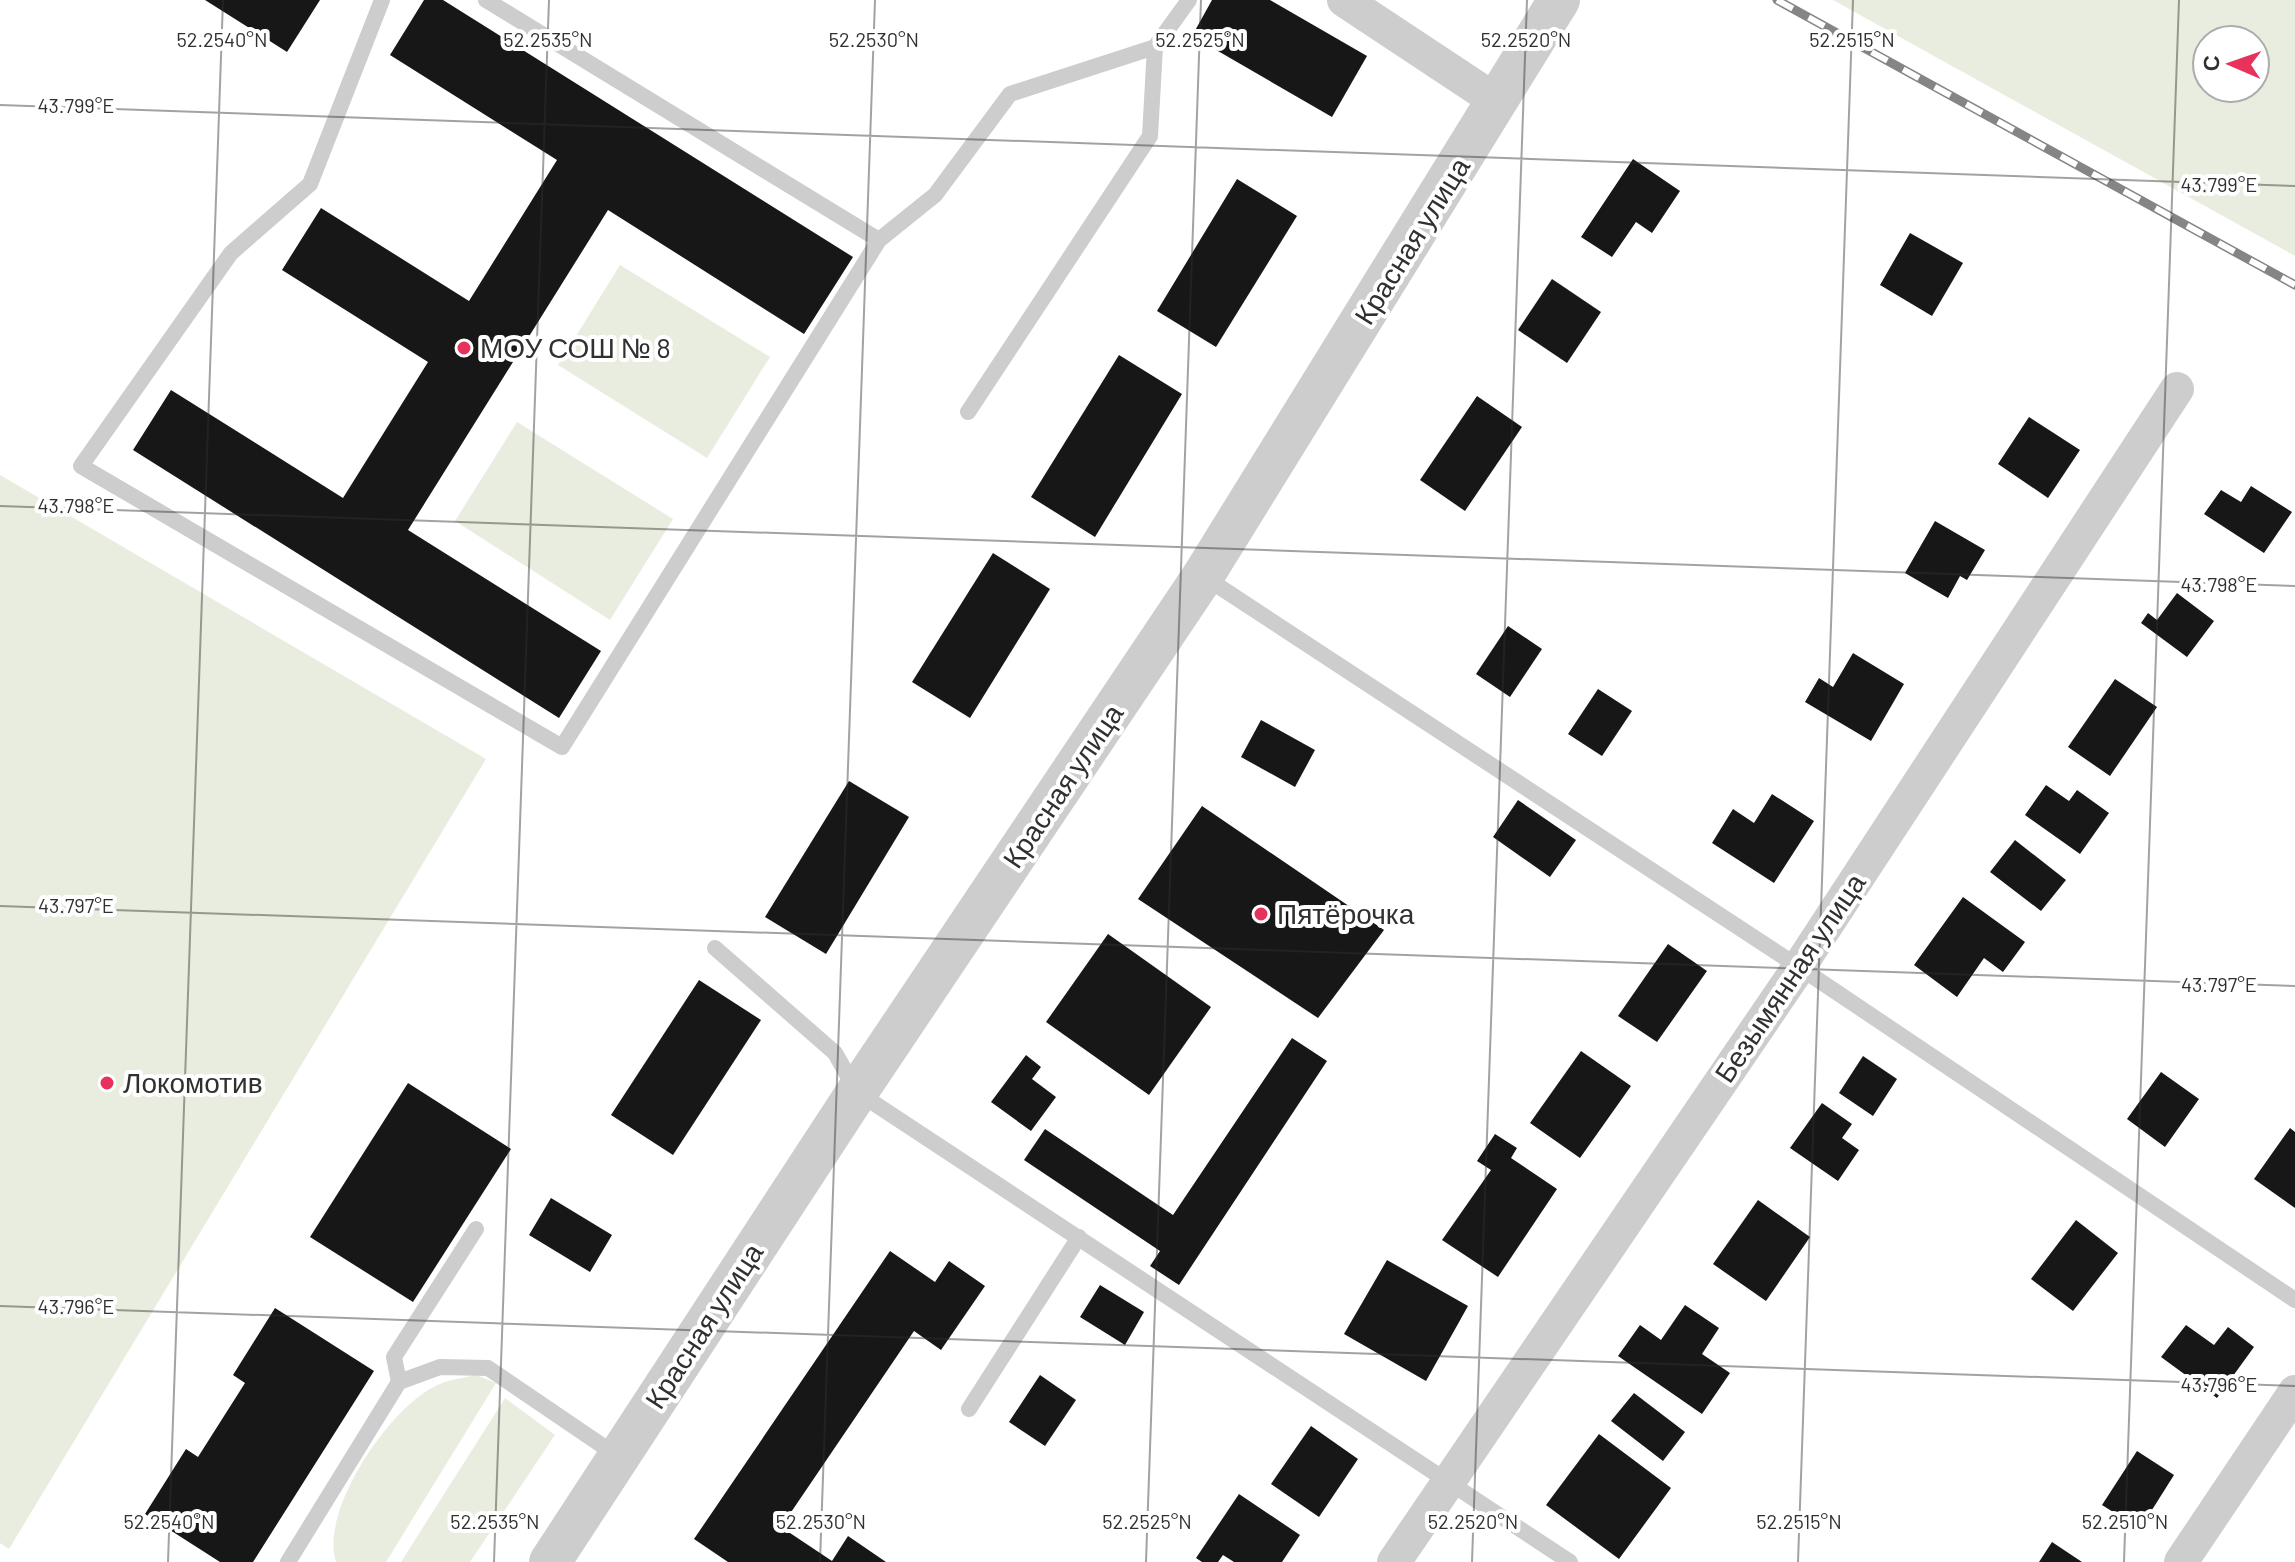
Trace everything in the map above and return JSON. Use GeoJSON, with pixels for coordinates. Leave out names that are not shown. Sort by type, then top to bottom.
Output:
{"type":"FeatureCollection","features":[{"type":"Feature","properties":{"kind":"street"},"geometry":{"type":"LineString","coordinates":[[1344,0],[1498,102]]}},
{"type":"Feature","properties":{"kind":"street","name":"Красная улица"},"geometry":{"type":"LineString","coordinates":[[555,1560],[857,1092],[1203,576],[1559,0]]}},
{"type":"Feature","properties":{"kind":"street","name":"Безымянная улица"},"geometry":{"type":"LineString","coordinates":[[1394,1562],[1799,967],[2177,389]]}},
{"type":"Feature","properties":{"kind":"street"},"geometry":{"type":"LineString","coordinates":[[2181,1562],[2295,1392]]}},
{"type":"Feature","properties":{"kind":"lane"},"geometry":{"type":"LineString","coordinates":[[382,0],[310,184],[231,253],[81,466],[562,747],[879,240],[935,195],[1010,94],[1155,47]]}},
{"type":"Feature","properties":{"kind":"lane"},"geometry":{"type":"LineString","coordinates":[[486,0],[879,240]]}},
{"type":"Feature","properties":{"kind":"lane"},"geometry":{"type":"LineString","coordinates":[[968,412],[1150,136],[1155,47],[1189,0]]}},
{"type":"Feature","properties":{"kind":"lane"},"geometry":{"type":"LineString","coordinates":[[1203,576],[1799,967],[2295,1300]]}},
{"type":"Feature","properties":{"kind":"lane"},"geometry":{"type":"LineString","coordinates":[[715,948],[835,1053],[857,1092],[1570,1562]]}},
{"type":"Feature","properties":{"kind":"lane"},"geometry":{"type":"LineString","coordinates":[[399,1382],[394,1357],[476,1229]]}},
{"type":"Feature","properties":{"kind":"lane"},"geometry":{"type":"LineString","coordinates":[[969,1409],[1079,1237]]}},
{"type":"Feature","properties":{"kind":"lane"},"geometry":{"type":"LineString","coordinates":[[288,1562],[399,1382],[440,1367],[488,1368],[619,1457]]}},
{"type":"Feature","properties":{"kind":"shaded area"},"geometry":{"type":"Polygon","coordinates":[[[1833,0],[2295,0],[2295,256],[1833,0]]]}},
{"type":"Feature","properties":{"kind":"shaded area"},"geometry":{"type":"Polygon","coordinates":[[[620,265],[770,357],[707,458],[558,365],[620,265]]]}},
{"type":"Feature","properties":{"kind":"shaded area"},"geometry":{"type":"Polygon","coordinates":[[[517,422],[673,519],[610,620],[455,521],[517,422]]]}},
{"type":"Feature","properties":{"kind":"shaded area","name":"Локомотив"},"geometry":{"type":"Polygon","coordinates":[[[0,475],[486,759],[9,1549],[0,1543],[0,475]]]}},
{"type":"Feature","properties":{"kind":"shaded area"},"geometry":{"type":"Polygon","coordinates":[[[476,1375],[496,1383],[386,1562],[336,1562],[334,1540],[338,1515],[349,1488],[382,1435],[421,1395],[444,1382],[476,1375]]]}},
{"type":"Feature","properties":{"kind":"shaded area"},"geometry":{"type":"Polygon","coordinates":[[[505,1398],[555,1435],[470,1562],[401,1562],[505,1398]]]}},
{"type":"Feature","properties":{"kind":"building"},"geometry":{"type":"Polygon","coordinates":[[[205,0],[320,0],[287,52],[205,0]]]}},
{"type":"Feature","properties":{"kind":"building","name":"МОУ СОШ № 8"},"geometry":{"type":"Polygon","coordinates":[[[424,0],[443,0],[853,257],[804,334],[608,210],[408,530],[601,651],[559,718],[133,450],[171,390],[343,498],[428,362],[282,270],[321,208],[469,301],[557,160],[390,55],[424,0]]]}},
{"type":"Feature","properties":{"kind":"building"},"geometry":{"type":"Polygon","coordinates":[[[1212,0],[1270,0],[1367,56],[1332,117],[1192,36],[1212,0]]]}},
{"type":"Feature","properties":{"kind":"building"},"geometry":{"type":"Polygon","coordinates":[[[1633,159],[1680,191],[1652,233],[1636,222],[1612,257],[1581,237],[1633,159]]]}},
{"type":"Feature","properties":{"kind":"building"},"geometry":{"type":"Polygon","coordinates":[[[1237,179],[1297,216],[1216,347],[1157,311],[1237,179]]]}},
{"type":"Feature","properties":{"kind":"building"},"geometry":{"type":"Polygon","coordinates":[[[1910,233],[1963,263],[1932,316],[1880,285],[1910,233]]]}},
{"type":"Feature","properties":{"kind":"building"},"geometry":{"type":"Polygon","coordinates":[[[1552,279],[1601,312],[1567,363],[1518,330],[1552,279]]]}},
{"type":"Feature","properties":{"kind":"building"},"geometry":{"type":"Polygon","coordinates":[[[1119,355],[1182,394],[1095,537],[1031,497],[1119,355]]]}},
{"type":"Feature","properties":{"kind":"building"},"geometry":{"type":"Polygon","coordinates":[[[1477,396],[1522,427],[1465,511],[1420,480],[1477,396]]]}},
{"type":"Feature","properties":{"kind":"building"},"geometry":{"type":"Polygon","coordinates":[[[2029,417],[2080,450],[2048,498],[1998,464],[2029,417]]]}},
{"type":"Feature","properties":{"kind":"building"},"geometry":{"type":"Polygon","coordinates":[[[2251,486],[2292,512],[2264,553],[2204,514],[2221,490],[2241,502],[2251,486]]]}},
{"type":"Feature","properties":{"kind":"building"},"geometry":{"type":"Polygon","coordinates":[[[1935,521],[1985,550],[1967,580],[1960,576],[1948,598],[1905,573],[1935,521]]]}},
{"type":"Feature","properties":{"kind":"building"},"geometry":{"type":"Polygon","coordinates":[[[993,553],[1050,589],[970,718],[912,682],[993,553]]]}},
{"type":"Feature","properties":{"kind":"building"},"geometry":{"type":"Polygon","coordinates":[[[2177,593],[2214,621],[2187,657],[2141,623],[2148,613],[2157,620],[2177,593]]]}},
{"type":"Feature","properties":{"kind":"building"},"geometry":{"type":"Polygon","coordinates":[[[1508,626],[1542,649],[1510,697],[1476,674],[1508,626]]]}},
{"type":"Feature","properties":{"kind":"building"},"geometry":{"type":"Polygon","coordinates":[[[1853,653],[1904,684],[1871,741],[1805,702],[1819,678],[1833,687],[1853,653]]]}},
{"type":"Feature","properties":{"kind":"building"},"geometry":{"type":"Polygon","coordinates":[[[2115,679],[2157,707],[2110,776],[2068,747],[2115,679]]]}},
{"type":"Feature","properties":{"kind":"building"},"geometry":{"type":"Polygon","coordinates":[[[1598,689],[1632,711],[1602,756],[1568,734],[1598,689]]]}},
{"type":"Feature","properties":{"kind":"building"},"geometry":{"type":"Polygon","coordinates":[[[1261,720],[1315,750],[1295,787],[1241,757],[1261,720]]]}},
{"type":"Feature","properties":{"kind":"building"},"geometry":{"type":"Polygon","coordinates":[[[849,781],[909,817],[826,954],[765,917],[849,781]]]}},
{"type":"Feature","properties":{"kind":"building"},"geometry":{"type":"Polygon","coordinates":[[[2046,785],[2069,801],[2077,790],[2109,813],[2080,854],[2025,815],[2046,785]]]}},
{"type":"Feature","properties":{"kind":"building"},"geometry":{"type":"Polygon","coordinates":[[[1772,794],[1814,821],[1774,883],[1712,843],[1733,809],[1754,823],[1772,794]]]}},
{"type":"Feature","properties":{"kind":"building"},"geometry":{"type":"Polygon","coordinates":[[[1518,800],[1576,840],[1550,877],[1493,837],[1518,800]]]}},
{"type":"Feature","properties":{"kind":"building","name":"Пятёрочка"},"geometry":{"type":"Polygon","coordinates":[[[1202,806],[1384,930],[1318,1018],[1138,899],[1202,806]]]}},
{"type":"Feature","properties":{"kind":"building"},"geometry":{"type":"Polygon","coordinates":[[[2015,840],[2066,880],[2041,911],[1990,872],[2015,840]]]}},
{"type":"Feature","properties":{"kind":"building"},"geometry":{"type":"Polygon","coordinates":[[[1963,897],[2025,942],[2003,972],[1984,958],[1957,997],[1914,965],[1963,897]]]}},
{"type":"Feature","properties":{"kind":"building"},"geometry":{"type":"Polygon","coordinates":[[[1108,934],[1211,1007],[1149,1095],[1046,1022],[1108,934]]]}},
{"type":"Feature","properties":{"kind":"building"},"geometry":{"type":"Polygon","coordinates":[[[1668,944],[1707,971],[1657,1042],[1618,1016],[1668,944]]]}},
{"type":"Feature","properties":{"kind":"building"},"geometry":{"type":"Polygon","coordinates":[[[699,980],[761,1020],[673,1155],[611,1115],[699,980]]]}},
{"type":"Feature","properties":{"kind":"building"},"geometry":{"type":"Polygon","coordinates":[[[1292,1038],[1327,1061],[1179,1285],[1150,1266],[1160,1251],[1024,1160],[1045,1129],[1173,1215],[1292,1038]]]}},
{"type":"Feature","properties":{"kind":"building"},"geometry":{"type":"Polygon","coordinates":[[[1581,1051],[1631,1086],[1580,1158],[1530,1123],[1581,1051]]]}},
{"type":"Feature","properties":{"kind":"building"},"geometry":{"type":"Polygon","coordinates":[[[1026,1055],[1041,1067],[1032,1079],[1056,1097],[1031,1131],[991,1102],[1026,1055]]]}},
{"type":"Feature","properties":{"kind":"building"},"geometry":{"type":"Polygon","coordinates":[[[1863,1056],[1897,1079],[1873,1116],[1839,1093],[1863,1056]]]}},
{"type":"Feature","properties":{"kind":"building"},"geometry":{"type":"Polygon","coordinates":[[[2161,1072],[2199,1099],[2165,1147],[2127,1119],[2161,1072]]]}},
{"type":"Feature","properties":{"kind":"building"},"geometry":{"type":"Polygon","coordinates":[[[408,1083],[511,1149],[413,1302],[310,1237],[408,1083]]]}},
{"type":"Feature","properties":{"kind":"building"},"geometry":{"type":"Polygon","coordinates":[[[1822,1103],[1852,1124],[1842,1138],[1859,1150],[1838,1181],[1790,1148],[1822,1103]]]}},
{"type":"Feature","properties":{"kind":"building"},"geometry":{"type":"Polygon","coordinates":[[[2290,1128],[2295,1132],[2295,1208],[2254,1179],[2290,1128]]]}},
{"type":"Feature","properties":{"kind":"building"},"geometry":{"type":"Polygon","coordinates":[[[1495,1134],[1517,1148],[1511,1158],[1557,1189],[1498,1277],[1442,1240],[1491,1170],[1477,1161],[1495,1134]]]}},
{"type":"Feature","properties":{"kind":"building"},"geometry":{"type":"Polygon","coordinates":[[[551,1198],[612,1235],[590,1272],[529,1235],[551,1198]]]}},
{"type":"Feature","properties":{"kind":"building"},"geometry":{"type":"Polygon","coordinates":[[[1758,1200],[1810,1237],[1766,1301],[1713,1264],[1758,1200]]]}},
{"type":"Feature","properties":{"kind":"building"},"geometry":{"type":"Polygon","coordinates":[[[2076,1220],[2118,1253],[2073,1311],[2031,1279],[2076,1220]]]}},
{"type":"Feature","properties":{"kind":"building"},"geometry":{"type":"Polygon","coordinates":[[[890,1251],[935,1282],[949,1261],[985,1286],[941,1350],[914,1331],[781,1527],[832,1561],[848,1536],[886,1562],[728,1562],[694,1539],[890,1251]]]}},
{"type":"Feature","properties":{"kind":"building"},"geometry":{"type":"Polygon","coordinates":[[[1387,1260],[1468,1306],[1426,1381],[1344,1334],[1387,1260]]]}},
{"type":"Feature","properties":{"kind":"building"},"geometry":{"type":"Polygon","coordinates":[[[1100,1285],[1144,1312],[1125,1345],[1080,1317],[1100,1285]]]}},
{"type":"Feature","properties":{"kind":"building"},"geometry":{"type":"Polygon","coordinates":[[[1685,1305],[1719,1328],[1702,1354],[1730,1373],[1702,1414],[1618,1356],[1640,1325],[1661,1340],[1685,1305]]]}},
{"type":"Feature","properties":{"kind":"building"},"geometry":{"type":"Polygon","coordinates":[[[275,1308],[374,1371],[253,1562],[220,1562],[145,1514],[186,1449],[198,1457],[245,1383],[233,1375],[275,1308]]]}},
{"type":"Feature","properties":{"kind":"building"},"geometry":{"type":"Polygon","coordinates":[[[2186,1325],[2214,1345],[2228,1327],[2254,1347],[2217,1398],[2161,1357],[2186,1325]]]}},
{"type":"Feature","properties":{"kind":"building"},"geometry":{"type":"Polygon","coordinates":[[[1040,1375],[1076,1400],[1045,1446],[1009,1422],[1040,1375]]]}},
{"type":"Feature","properties":{"kind":"building"},"geometry":{"type":"Polygon","coordinates":[[[1634,1393],[1685,1432],[1663,1461],[1611,1421],[1634,1393]]]}},
{"type":"Feature","properties":{"kind":"building"},"geometry":{"type":"Polygon","coordinates":[[[1311,1426],[1358,1459],[1319,1517],[1271,1484],[1311,1426]]]}},
{"type":"Feature","properties":{"kind":"building"},"geometry":{"type":"Polygon","coordinates":[[[1599,1434],[1671,1488],[1619,1559],[1546,1505],[1599,1434]]]}},
{"type":"Feature","properties":{"kind":"building"},"geometry":{"type":"Polygon","coordinates":[[[2137,1451],[2174,1475],[2140,1529],[2102,1505],[2137,1451]]]}},
{"type":"Feature","properties":{"kind":"building"},"geometry":{"type":"Polygon","coordinates":[[[1239,1494],[1300,1535],[1282,1562],[1234,1562],[1223,1555],[1218,1562],[1202,1562],[1196,1558],[1239,1494]]]}},
{"type":"Feature","properties":{"kind":"building"},"geometry":{"type":"Polygon","coordinates":[[[2052,1542],[2082,1562],[2039,1562],[2052,1542]]]}},
{"type":"Feature","properties":{"kind":"railway"},"geometry":{"type":"LineString","coordinates":[[1777,0],[2295,285]]}},
{"type":"Feature","properties":{"kind":"place","name":"МОУ СОШ № 8"},"geometry":{"type":"Point","coordinates":[464,348]}},
{"type":"Feature","properties":{"kind":"place","name":"Пятёрочка"},"geometry":{"type":"Point","coordinates":[1261,914]}},
{"type":"Feature","properties":{"kind":"place","name":"Локомотив"},"geometry":{"type":"Point","coordinates":[107,1083]}}]}
